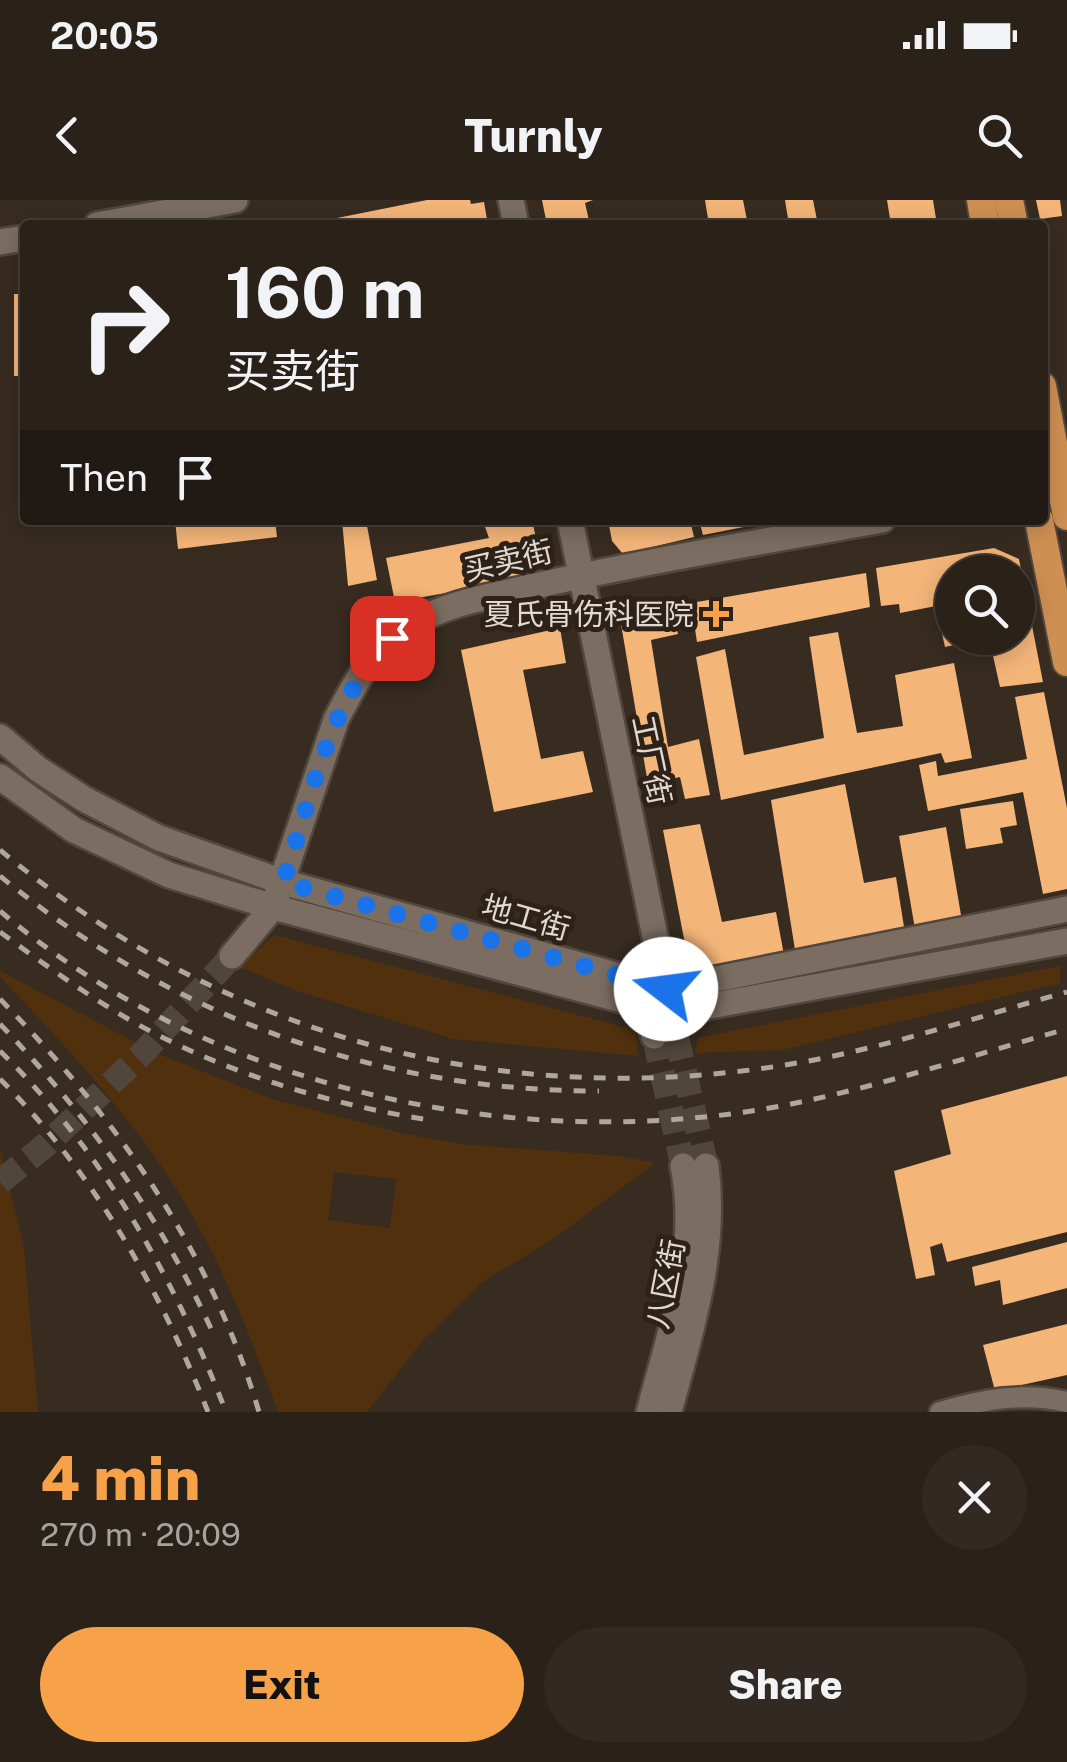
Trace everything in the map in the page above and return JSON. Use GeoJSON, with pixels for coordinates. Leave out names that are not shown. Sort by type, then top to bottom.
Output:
{"type":"FeatureCollection","features":[{"type":"Feature","properties":{"kind":"highway"},"geometry":{"type":"LineString","coordinates":[[1048,426],[1057,487],[1067,516]]}},
{"type":"Feature","properties":{"kind":"highway"},"geometry":{"type":"LineString","coordinates":[[1040,525],[1067,662]]}},
{"type":"Feature","properties":{"kind":"main road"},"geometry":{"type":"LineString","coordinates":[[125,220],[235,200]]}},
{"type":"Feature","properties":{"kind":"main road","name":"工厂街"},"geometry":{"type":"LineString","coordinates":[[571,525],[663,1016]]}},
{"type":"Feature","properties":{"kind":"main road","name":"买卖街"},"geometry":{"type":"LineString","coordinates":[[232,956],[278,895],[336,720],[360,674],[392,638],[438,610],[581,576],[855,525]]}},
{"type":"Feature","properties":{"kind":"main road","name":"地工街"},"geometry":{"type":"LineString","coordinates":[[0,737],[38,769],[122,820],[278,895]]}},
{"type":"Feature","properties":{"kind":"main road","name":"地工街"},"geometry":{"type":"LineString","coordinates":[[0,777],[74,830],[142,864],[278,895],[663,1016],[1067,941]]}},
{"type":"Feature","properties":{"kind":"main road","name":"地工街"},"geometry":{"type":"LineString","coordinates":[[663,1016],[1067,910]]}},
{"type":"Feature","properties":{"kind":"main road","name":"八区街"},"geometry":{"type":"LineString","coordinates":[[648,1412],[687,1257],[688,1190],[694,1166],[710,1195],[708,1252],[669,1412]]}},
{"type":"Feature","properties":{"kind":"street"},"geometry":{"type":"LineString","coordinates":[[940,1412],[980,1400],[1012,1396],[1067,1402]]}},
{"type":"Feature","properties":{"kind":"shaded area"},"geometry":{"type":"Polygon","coordinates":[[[274,935],[635,1030],[639,1056],[454,1039],[297,991],[240,967],[274,935]]]}},
{"type":"Feature","properties":{"kind":"shaded area"},"geometry":{"type":"Polygon","coordinates":[[[1060,966],[1060,983],[782,1050],[695,1053],[698,1038],[1060,966]]]}},
{"type":"Feature","properties":{"kind":"shaded area"},"geometry":{"type":"Polygon","coordinates":[[[0,971],[156,1053],[272,1099],[405,1134],[469,1145],[619,1156],[655,1163],[556,1237],[481,1283],[423,1340],[367,1412],[278,1412],[218,1265],[172,1182],[112,1101],[0,977],[0,971]],[[334,1172],[328,1220],[390,1228],[396,1179],[334,1172]]]}},
{"type":"Feature","properties":{"kind":"shaded area"},"geometry":{"type":"Polygon","coordinates":[[[0,1150],[24,1248],[38,1412],[0,1412],[0,1150]]]}},
{"type":"Feature","properties":{"kind":"building"},"geometry":{"type":"Polygon","coordinates":[[[427,200],[470,200],[471,204],[484,202],[487,220],[327,220],[427,200]]]}},
{"type":"Feature","properties":{"kind":"building"},"geometry":{"type":"Polygon","coordinates":[[[542,200],[593,200],[585,203],[589,220],[546,220],[542,200]]]}},
{"type":"Feature","properties":{"kind":"building"},"geometry":{"type":"Polygon","coordinates":[[[705,200],[743,200],[747,220],[708,220],[705,200]]]}},
{"type":"Feature","properties":{"kind":"building"},"geometry":{"type":"Polygon","coordinates":[[[785,200],[813,200],[817,220],[788,220],[785,200]]]}},
{"type":"Feature","properties":{"kind":"building"},"geometry":{"type":"Polygon","coordinates":[[[887,200],[933,200],[936,220],[890,220],[887,200]]]}},
{"type":"Feature","properties":{"kind":"building"},"geometry":{"type":"Polygon","coordinates":[[[1036,200],[1060,200],[1062,216],[1040,219],[1036,200]]]}},
{"type":"Feature","properties":{"kind":"building"},"geometry":{"type":"Polygon","coordinates":[[[14,294],[20,294],[20,376],[14,376],[14,294]]]}},
{"type":"Feature","properties":{"kind":"building"},"geometry":{"type":"Polygon","coordinates":[[[176,525],[276,525],[277,537],[178,549],[176,525]]]}},
{"type":"Feature","properties":{"kind":"building"},"geometry":{"type":"Polygon","coordinates":[[[342,525],[367,525],[377,580],[348,586],[342,525]]]}},
{"type":"Feature","properties":{"kind":"building"},"geometry":{"type":"Polygon","coordinates":[[[484,525],[533,525],[541,561],[524,579],[395,602],[386,558],[489,538],[484,525]]]}},
{"type":"Feature","properties":{"kind":"building"},"geometry":{"type":"Polygon","coordinates":[[[609,525],[691,525],[694,537],[623,554],[612,541],[609,525]]]}},
{"type":"Feature","properties":{"kind":"building"},"geometry":{"type":"Polygon","coordinates":[[[700,525],[754,525],[703,535],[700,525]]]}},
{"type":"Feature","properties":{"kind":"building"},"geometry":{"type":"Polygon","coordinates":[[[994,548],[1010,555],[953,555],[994,548]]]}},
{"type":"Feature","properties":{"kind":"building"},"geometry":{"type":"Polygon","coordinates":[[[935,558],[935,606],[900,613],[899,604],[881,606],[876,568],[935,558]]]}},
{"type":"Feature","properties":{"kind":"building"},"geometry":{"type":"Polygon","coordinates":[[[866,573],[870,607],[697,642],[691,603],[866,573]]]}},
{"type":"Feature","properties":{"kind":"building"},"geometry":{"type":"Polygon","coordinates":[[[672,606],[678,634],[651,640],[668,747],[699,739],[710,795],[685,799],[680,777],[648,784],[620,618],[672,606]]]}},
{"type":"Feature","properties":{"kind":"building"},"geometry":{"type":"Polygon","coordinates":[[[560,628],[566,663],[523,670],[541,759],[583,751],[593,792],[494,812],[461,650],[560,628]]]}},
{"type":"Feature","properties":{"kind":"building"},"geometry":{"type":"Polygon","coordinates":[[[838,632],[857,733],[903,726],[895,675],[954,663],[972,758],[945,763],[941,753],[721,800],[696,657],[725,649],[744,755],[824,738],[809,637],[838,632]]]}},
{"type":"Feature","properties":{"kind":"building"},"geometry":{"type":"Polygon","coordinates":[[[1035,641],[1043,682],[1000,687],[993,655],[1035,655],[1035,641]]]}},
{"type":"Feature","properties":{"kind":"building"},"geometry":{"type":"Polygon","coordinates":[[[1044,692],[1067,808],[1067,889],[1043,894],[1023,792],[928,811],[919,765],[936,761],[938,776],[1027,759],[1015,697],[1044,692]]]}},
{"type":"Feature","properties":{"kind":"building"},"geometry":{"type":"Polygon","coordinates":[[[845,784],[864,883],[896,877],[905,933],[796,956],[771,800],[845,784]]]}},
{"type":"Feature","properties":{"kind":"building"},"geometry":{"type":"Polygon","coordinates":[[[1013,801],[1017,825],[1000,828],[1003,843],[966,849],[960,809],[1013,801]]]}},
{"type":"Feature","properties":{"kind":"building"},"geometry":{"type":"Polygon","coordinates":[[[700,824],[722,922],[776,912],[784,955],[691,975],[663,830],[700,824]]]}},
{"type":"Feature","properties":{"kind":"building"},"geometry":{"type":"Polygon","coordinates":[[[946,827],[962,921],[915,929],[899,836],[946,827]]]}},
{"type":"Feature","properties":{"kind":"building"},"geometry":{"type":"Polygon","coordinates":[[[1067,1076],[1067,1232],[947,1262],[942,1243],[930,1247],[935,1275],[916,1279],[894,1171],[951,1154],[941,1110],[1067,1076]]]}},
{"type":"Feature","properties":{"kind":"building"},"geometry":{"type":"Polygon","coordinates":[[[1067,1242],[1067,1288],[1003,1305],[1000,1280],[975,1286],[972,1267],[1067,1242]]]}},
{"type":"Feature","properties":{"kind":"building"},"geometry":{"type":"Polygon","coordinates":[[[1067,1324],[1067,1375],[995,1391],[983,1345],[1067,1324]]]}},
{"type":"Feature","properties":{"kind":"tunnel"},"geometry":{"type":"LineString","coordinates":[[0,1182],[47,1144],[139,1057],[232,956]]}},
{"type":"Feature","properties":{"kind":"tunnel"},"geometry":{"type":"LineString","coordinates":[[676,1035],[706,1166]]}},
{"type":"Feature","properties":{"kind":"tunnel"},"geometry":{"type":"LineString","coordinates":[[654,1036],[683,1166]]}},
{"type":"Feature","properties":{"kind":"railway"},"geometry":{"type":"LineString","coordinates":[[0,850],[88,916],[180,971],[277,1014],[377,1047],[480,1068],[586,1078],[694,1076],[803,1062],[903,1039],[1067,992]]}},
{"type":"Feature","properties":{"kind":"railway"},"geometry":{"type":"LineString","coordinates":[[0,876],[66,926],[135,969],[207,1006],[281,1036],[357,1060],[436,1077],[517,1088],[599,1091]]}},
{"type":"Feature","properties":{"kind":"railway"},"geometry":{"type":"LineString","coordinates":[[0,911],[79,970],[165,1020],[256,1060],[351,1090],[449,1110],[548,1120],[647,1121],[745,1112],[867,1086],[1067,1029]]}},
{"type":"Feature","properties":{"kind":"railway"},"geometry":{"type":"LineString","coordinates":[[0,932],[113,1010],[186,1049],[306,1093],[429,1120]]}},
{"type":"Feature","properties":{"kind":"railway"},"geometry":{"type":"LineString","coordinates":[[0,999],[83,1091],[155,1189],[215,1296],[259,1412]]}},
{"type":"Feature","properties":{"kind":"railway"},"geometry":{"type":"LineString","coordinates":[[0,1024],[63,1095],[120,1169],[170,1248],[213,1333]]}},
{"type":"Feature","properties":{"kind":"railway"},"geometry":{"type":"LineString","coordinates":[[0,1051],[72,1131],[104,1174],[159,1265],[226,1412]]}},
{"type":"Feature","properties":{"kind":"railway"},"geometry":{"type":"LineString","coordinates":[[0,1079],[65,1153],[121,1235],[168,1321],[208,1412]]}},
{"type":"Feature","properties":{"kind":"place","name":"夏氏骨伤科医院"},"geometry":{"type":"Point","coordinates":[716,614]}},
{"type":"Feature","properties":{"kind":"route"},"geometry":{"type":"LineString","coordinates":[[392,638],[360,674],[336,720],[283,882],[666,989]]}}]}
